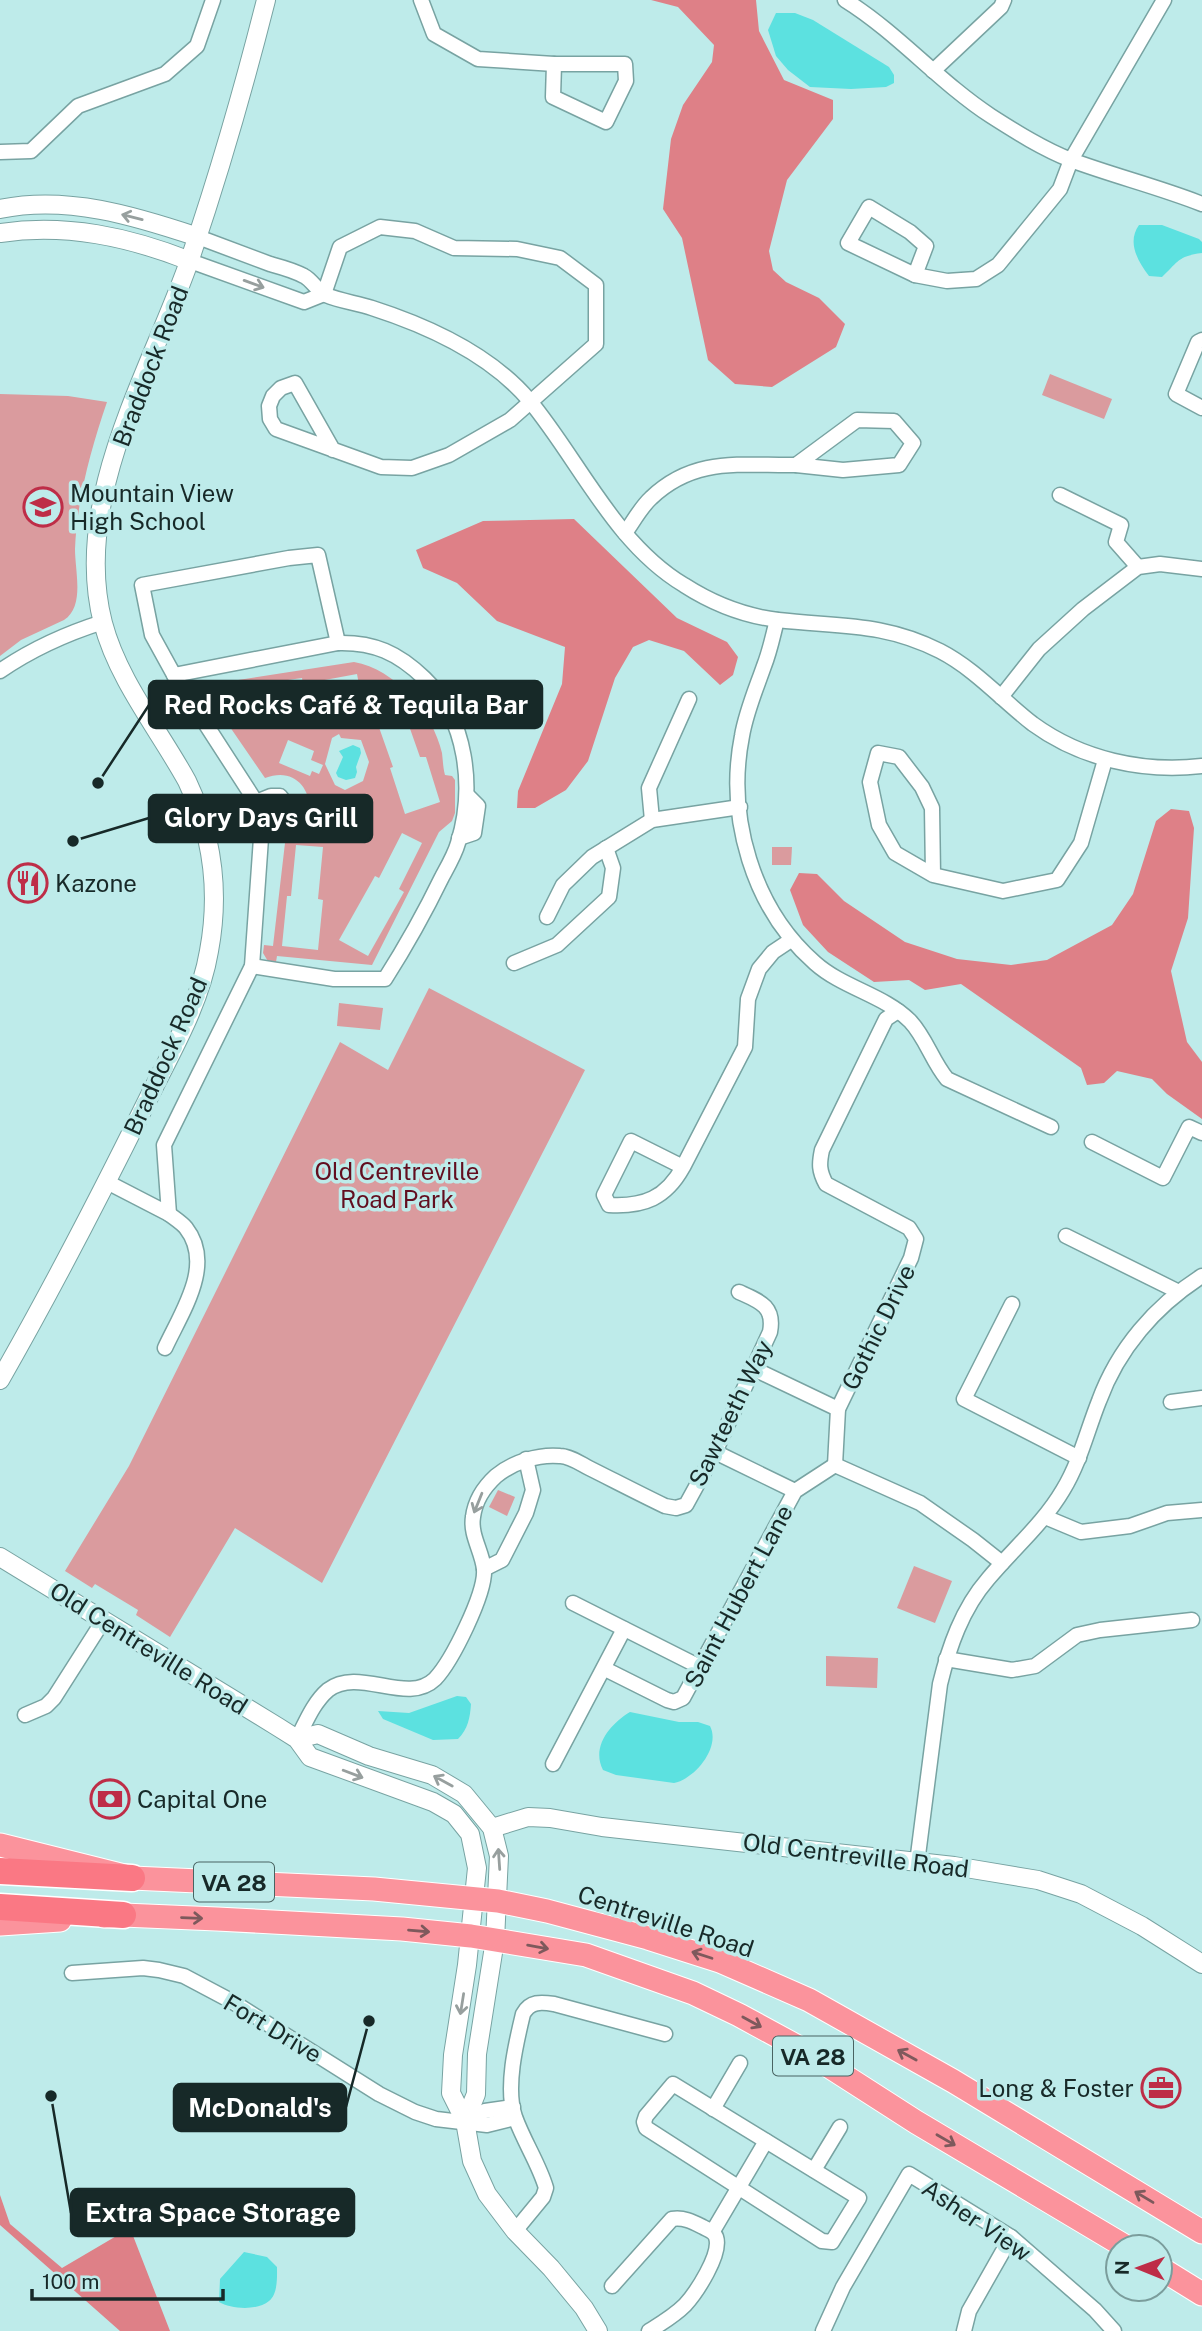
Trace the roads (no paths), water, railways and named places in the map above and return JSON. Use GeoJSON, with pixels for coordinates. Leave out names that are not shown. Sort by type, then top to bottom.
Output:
{"type":"FeatureCollection","features":[{"type":"Feature","properties":{"kind":"highway","name":"Centreville Road"},"geometry":{"type":"LineString","coordinates":[[0,1845],[132,1878],[374,1889],[498,1901],[648,1938],[720,1961],[809,2000],[953,2081],[1202,2232]]}},
{"type":"Feature","properties":{"kind":"highway","name":"VA 28"},"geometry":{"type":"LineString","coordinates":[[0,1871],[132,1878]]}},
{"type":"Feature","properties":{"kind":"highway","name":"VA 28"},"geometry":{"type":"LineString","coordinates":[[0,1907],[349,1926],[471,1936],[586,1955],[693,1993],[739,2015],[807,2052],[916,2122],[1104,2234]]}},
{"type":"Feature","properties":{"kind":"highway"},"geometry":{"type":"LineString","coordinates":[[0,1924],[123,1915]]}},
{"type":"Feature","properties":{"kind":"highway"},"geometry":{"type":"LineString","coordinates":[[1174,2277],[1202,2294]]}},
{"type":"Feature","properties":{"kind":"street"},"geometry":{"type":"LineString","coordinates":[[0,152],[31,151],[78,106],[166,74],[197,46],[213,0]]}},
{"type":"Feature","properties":{"kind":"street","name":"Braddock Road"},"geometry":{"type":"LineString","coordinates":[[0,1380],[107,1182],[188,1017],[200,988],[211,943],[215,888],[209,840],[197,803],[114,654],[103,622],[96,564],[97,536],[105,488],[121,436],[198,237],[266,0]]}},
{"type":"Feature","properties":{"kind":"street"},"geometry":{"type":"LineString","coordinates":[[421,0],[434,34],[478,59],[554,64],[625,64],[626,81],[606,122],[553,97],[554,64]]}},
{"type":"Feature","properties":{"kind":"street"},"geometry":{"type":"LineString","coordinates":[[845,0],[891,33],[933,71],[990,116],[1022,135],[1072,160],[1202,204]]}},
{"type":"Feature","properties":{"kind":"street"},"geometry":{"type":"LineString","coordinates":[[933,71],[1004,0]]}},
{"type":"Feature","properties":{"kind":"street"},"geometry":{"type":"LineString","coordinates":[[915,275],[926,246],[910,232],[869,207],[848,243],[915,275],[947,281],[976,279],[998,265],[1060,189],[1072,160],[1164,0]]}},
{"type":"Feature","properties":{"kind":"street"},"geometry":{"type":"LineString","coordinates":[[0,209],[62,206],[95,208],[152,222],[306,276],[324,294],[372,308],[435,332],[470,351],[501,373],[531,402],[625,533],[655,564],[684,586],[728,607],[777,620],[873,627],[899,634],[943,652],[966,667],[1052,736],[1105,760],[1172,768],[1202,766]]}},
{"type":"Feature","properties":{"kind":"street"},"geometry":{"type":"LineString","coordinates":[[0,233],[40,230],[96,233],[161,250],[304,302],[324,294],[340,247],[380,227],[415,231],[454,248],[517,249],[560,258],[596,285],[596,344],[510,419],[449,455],[412,468],[381,467],[333,450],[276,429],[270,419],[269,406],[273,396],[281,388],[295,383],[333,450]]}},
{"type":"Feature","properties":{"kind":"street"},"geometry":{"type":"LineString","coordinates":[[1202,340],[1198,342],[1176,394],[1202,408]]}},
{"type":"Feature","properties":{"kind":"street"},"geometry":{"type":"LineString","coordinates":[[625,533],[650,498],[687,474],[719,465],[796,465],[843,470],[899,465],[913,443],[894,421],[857,420],[796,465]]}},
{"type":"Feature","properties":{"kind":"street"},"geometry":{"type":"LineString","coordinates":[[1060,495],[1121,525],[1116,542],[1138,566]]}},
{"type":"Feature","properties":{"kind":"street"},"geometry":{"type":"LineString","coordinates":[[169,1213],[164,1145],[252,966],[262,824],[256,802],[174,675],[152,635],[142,585],[318,555],[338,643]]}},
{"type":"Feature","properties":{"kind":"street"},"geometry":{"type":"LineString","coordinates":[[1001,696],[1039,649],[1083,608],[1138,566],[1160,564],[1202,569]]}},
{"type":"Feature","properties":{"kind":"street"},"geometry":{"type":"LineString","coordinates":[[777,620],[742,736],[737,781],[744,842],[759,886],[791,940],[823,970],[898,1011],[911,1023],[947,1079],[1051,1127]]}},
{"type":"Feature","properties":{"kind":"street"},"geometry":{"type":"LineString","coordinates":[[0,671],[27,652],[66,634],[103,622]]}},
{"type":"Feature","properties":{"kind":"street"},"geometry":{"type":"LineString","coordinates":[[174,675],[338,643],[356,642],[377,646],[410,665],[433,687],[453,717],[463,756],[467,795],[459,838],[410,939],[385,979],[334,979],[252,966]]}},
{"type":"Feature","properties":{"kind":"street"},"geometry":{"type":"LineString","coordinates":[[652,820],[649,788],[689,699]]}},
{"type":"Feature","properties":{"kind":"street"},"geometry":{"type":"LineString","coordinates":[[933,875],[932,808],[922,787],[899,757],[878,753],[870,782],[879,825],[895,853],[933,875],[1003,891],[1057,880],[1081,843],[1105,760]]}},
{"type":"Feature","properties":{"kind":"street"},"geometry":{"type":"LineString","coordinates":[[256,802],[271,796],[280,796],[286,802],[288,811],[285,819],[262,824]]}},
{"type":"Feature","properties":{"kind":"street"},"geometry":{"type":"LineString","coordinates":[[547,918],[562,885],[592,857],[652,820],[740,807]]}},
{"type":"Feature","properties":{"kind":"street"},"geometry":{"type":"LineString","coordinates":[[514,963],[557,945],[609,897],[613,868],[606,848]]}},
{"type":"Feature","properties":{"kind":"street"},"geometry":{"type":"LineString","coordinates":[[683,1167],[631,1141],[604,1195],[610,1205],[628,1206],[647,1202],[674,1185],[745,1047],[748,999],[759,969],[773,953],[791,940]]}},
{"type":"Feature","properties":{"kind":"street","name":"Gothic Drive"},"geometry":{"type":"LineString","coordinates":[[835,1465],[838,1409],[911,1258],[916,1239],[909,1228],[827,1184],[820,1173],[819,1162],[822,1150],[886,1019],[898,1011]]}},
{"type":"Feature","properties":{"kind":"street"},"geometry":{"type":"LineString","coordinates":[[1091,1142],[1163,1178],[1189,1127],[1202,1133]]}},
{"type":"Feature","properties":{"kind":"street"},"geometry":{"type":"LineString","coordinates":[[107,1182],[169,1213],[187,1229],[197,1254],[196,1281],[164,1348]]}},
{"type":"Feature","properties":{"kind":"street"},"geometry":{"type":"LineString","coordinates":[[1066,1236],[1179,1292]]}},
{"type":"Feature","properties":{"kind":"street"},"geometry":{"type":"LineString","coordinates":[[917,1863],[946,1660],[955,1633],[986,1580],[1045,1517],[1062,1492],[1079,1458],[1099,1400],[1123,1353],[1140,1329],[1179,1292],[1202,1276]]}},
{"type":"Feature","properties":{"kind":"street","name":"Sawteeth Way"},"geometry":{"type":"LineString","coordinates":[[297,1739],[315,1703],[330,1688],[348,1682],[414,1689],[433,1681],[447,1664],[481,1595],[484,1569],[473,1518],[478,1500],[488,1483],[505,1469],[526,1459],[561,1455],[665,1506],[676,1508],[686,1505],[715,1452],[770,1332],[772,1321],[769,1312],[761,1302],[739,1292]]}},
{"type":"Feature","properties":{"kind":"street"},"geometry":{"type":"LineString","coordinates":[[1012,1304],[964,1399],[1079,1458]]}},
{"type":"Feature","properties":{"kind":"street"},"geometry":{"type":"LineString","coordinates":[[752,1368],[838,1409]]}},
{"type":"Feature","properties":{"kind":"street"},"geometry":{"type":"LineString","coordinates":[[1171,1402],[1202,1398]]}},
{"type":"Feature","properties":{"kind":"street","name":"Saint Hubert Lane"},"geometry":{"type":"LineString","coordinates":[[715,1452],[794,1491]]}},
{"type":"Feature","properties":{"kind":"street"},"geometry":{"type":"LineString","coordinates":[[484,1569],[502,1560],[526,1513],[533,1490],[526,1459]]}},
{"type":"Feature","properties":{"kind":"street"},"geometry":{"type":"LineString","coordinates":[[835,1465],[920,1503],[973,1539],[1002,1563]]}},
{"type":"Feature","properties":{"kind":"street","name":"Saint Hubert Lane"},"geometry":{"type":"LineString","coordinates":[[605,1669],[674,1702],[683,1698],[794,1491],[835,1465]]}},
{"type":"Feature","properties":{"kind":"street"},"geometry":{"type":"LineString","coordinates":[[1045,1517],[1081,1532],[1130,1526],[1167,1513],[1202,1510]]}},
{"type":"Feature","properties":{"kind":"street","name":"Old Centreville Road"},"geometry":{"type":"LineString","coordinates":[[0,1557],[297,1739],[310,1758],[433,1802],[454,1814],[470,1834],[477,1868],[471,1936],[453,2055],[451,2093],[465,2121],[472,2161],[487,2194],[515,2231],[551,2268],[588,2313],[598,2331]]}},
{"type":"Feature","properties":{"kind":"street"},"geometry":{"type":"LineString","coordinates":[[573,1603],[700,1667]]}},
{"type":"Feature","properties":{"kind":"street"},"geometry":{"type":"LineString","coordinates":[[946,1660],[1012,1670],[1035,1666],[1077,1636],[1100,1630],[1192,1619]]}},
{"type":"Feature","properties":{"kind":"street"},"geometry":{"type":"LineString","coordinates":[[25,1715],[46,1706],[54,1698],[103,1621]]}},
{"type":"Feature","properties":{"kind":"street"},"geometry":{"type":"LineString","coordinates":[[552,1764],[624,1629]]}},
{"type":"Feature","properties":{"kind":"street"},"geometry":{"type":"LineString","coordinates":[[297,1739],[318,1734],[369,1756],[432,1774],[464,1794],[492,1828],[499,1856],[495,1940],[478,2054],[476,2094],[465,2121]]}},
{"type":"Feature","properties":{"kind":"street","name":"Old Centreville Road"},"geometry":{"type":"LineString","coordinates":[[492,1828],[528,1817],[550,1818],[602,1827],[994,1872],[1050,1882],[1081,1894],[1202,1964]]}},
{"type":"Feature","properties":{"kind":"street","name":"Fort Drive"},"geometry":{"type":"LineString","coordinates":[[72,1973],[143,1968],[184,1976],[233,2002],[379,2094],[436,2119],[465,2121]]}},
{"type":"Feature","properties":{"kind":"street"},"geometry":{"type":"LineString","coordinates":[[515,2231],[543,2197],[546,2189],[514,2113],[514,2054],[523,2014],[531,2004],[554,2004],[665,2034]]}},
{"type":"Feature","properties":{"kind":"street"},"geometry":{"type":"LineString","coordinates":[[713,2109],[740,2063]]}},
{"type":"Feature","properties":{"kind":"street"},"geometry":{"type":"LineString","coordinates":[[673,2084],[766,2141],[859,2198],[832,2242],[822,2241],[652,2133],[644,2122],[673,2084]]}},
{"type":"Feature","properties":{"kind":"street"},"geometry":{"type":"LineString","coordinates":[[465,2121],[485,2111],[514,2113]]}},
{"type":"Feature","properties":{"kind":"street"},"geometry":{"type":"LineString","coordinates":[[814,2170],[840,2127]]}},
{"type":"Feature","properties":{"kind":"street"},"geometry":{"type":"LineString","coordinates":[[713,2231],[766,2141]]}},
{"type":"Feature","properties":{"kind":"street","name":"Asher View"},"geometry":{"type":"LineString","coordinates":[[823,2331],[843,2287],[909,2174],[1010,2236],[1114,2331]]}},
{"type":"Feature","properties":{"kind":"street"},"geometry":{"type":"LineString","coordinates":[[612,2286],[672,2219],[687,2220],[713,2231],[717,2246],[707,2273],[696,2292],[660,2328]]}},
{"type":"Feature","properties":{"kind":"street"},"geometry":{"type":"LineString","coordinates":[[964,2331],[969,2311],[1010,2236]]}},
{"type":"Feature","properties":{"kind":"water"},"geometry":{"type":"Polygon","coordinates":[[[776,13],[795,13],[813,20],[889,67],[894,75],[894,83],[886,87],[851,89],[810,87],[788,70],[776,56],[768,30],[776,13]]]}},
{"type":"Feature","properties":{"kind":"water"},"geometry":{"type":"Polygon","coordinates":[[[1139,225],[1162,225],[1199,239],[1202,242],[1202,253],[1183,258],[1162,277],[1149,276],[1135,251],[1135,231],[1139,225]]]}},
{"type":"Feature","properties":{"kind":"water"},"geometry":{"type":"Polygon","coordinates":[[[353,745],[360,748],[361,753],[355,778],[346,780],[338,777],[336,773],[343,757],[339,751],[353,745]]]}},
{"type":"Feature","properties":{"kind":"water"},"geometry":{"type":"Polygon","coordinates":[[[457,1696],[466,1697],[471,1704],[468,1723],[458,1739],[433,1740],[383,1719],[378,1711],[409,1713],[457,1696]]]}},
{"type":"Feature","properties":{"kind":"water"},"geometry":{"type":"Polygon","coordinates":[[[630,1712],[710,1726],[712,1743],[704,1761],[690,1775],[674,1783],[616,1775],[603,1770],[599,1753],[604,1737],[630,1712]]]}},
{"type":"Feature","properties":{"kind":"water"},"geometry":{"type":"Polygon","coordinates":[[[244,2252],[267,2257],[277,2267],[272,2298],[251,2308],[219,2302],[220,2279],[244,2252]]]}},
{"type":"Feature","properties":{"kind":"place","name":"Mountain View High School"},"geometry":{"type":"Point","coordinates":[43,507]}},
{"type":"Feature","properties":{"kind":"place","name":"Red Rocks Café & Tequila Bar"},"geometry":{"type":"Point","coordinates":[98,783]}},
{"type":"Feature","properties":{"kind":"place","name":"Glory Days Grill"},"geometry":{"type":"Point","coordinates":[73,841]}},
{"type":"Feature","properties":{"kind":"place","name":"Kazone"},"geometry":{"type":"Point","coordinates":[28,883]}},
{"type":"Feature","properties":{"kind":"place","name":"Capital One"},"geometry":{"type":"Point","coordinates":[110,1799]}},
{"type":"Feature","properties":{"kind":"place","name":"McDonald's"},"geometry":{"type":"Point","coordinates":[369,2021]}},
{"type":"Feature","properties":{"kind":"place","name":"Long & Foster"},"geometry":{"type":"Point","coordinates":[1161,2088]}},
{"type":"Feature","properties":{"kind":"place","name":"Extra Space Storage"},"geometry":{"type":"Point","coordinates":[51,2096]}},
{"type":"Feature","properties":{"kind":"park label","name":"Old Centreville Road Park"},"geometry":{"type":"Point","coordinates":[397,1185]}}]}
